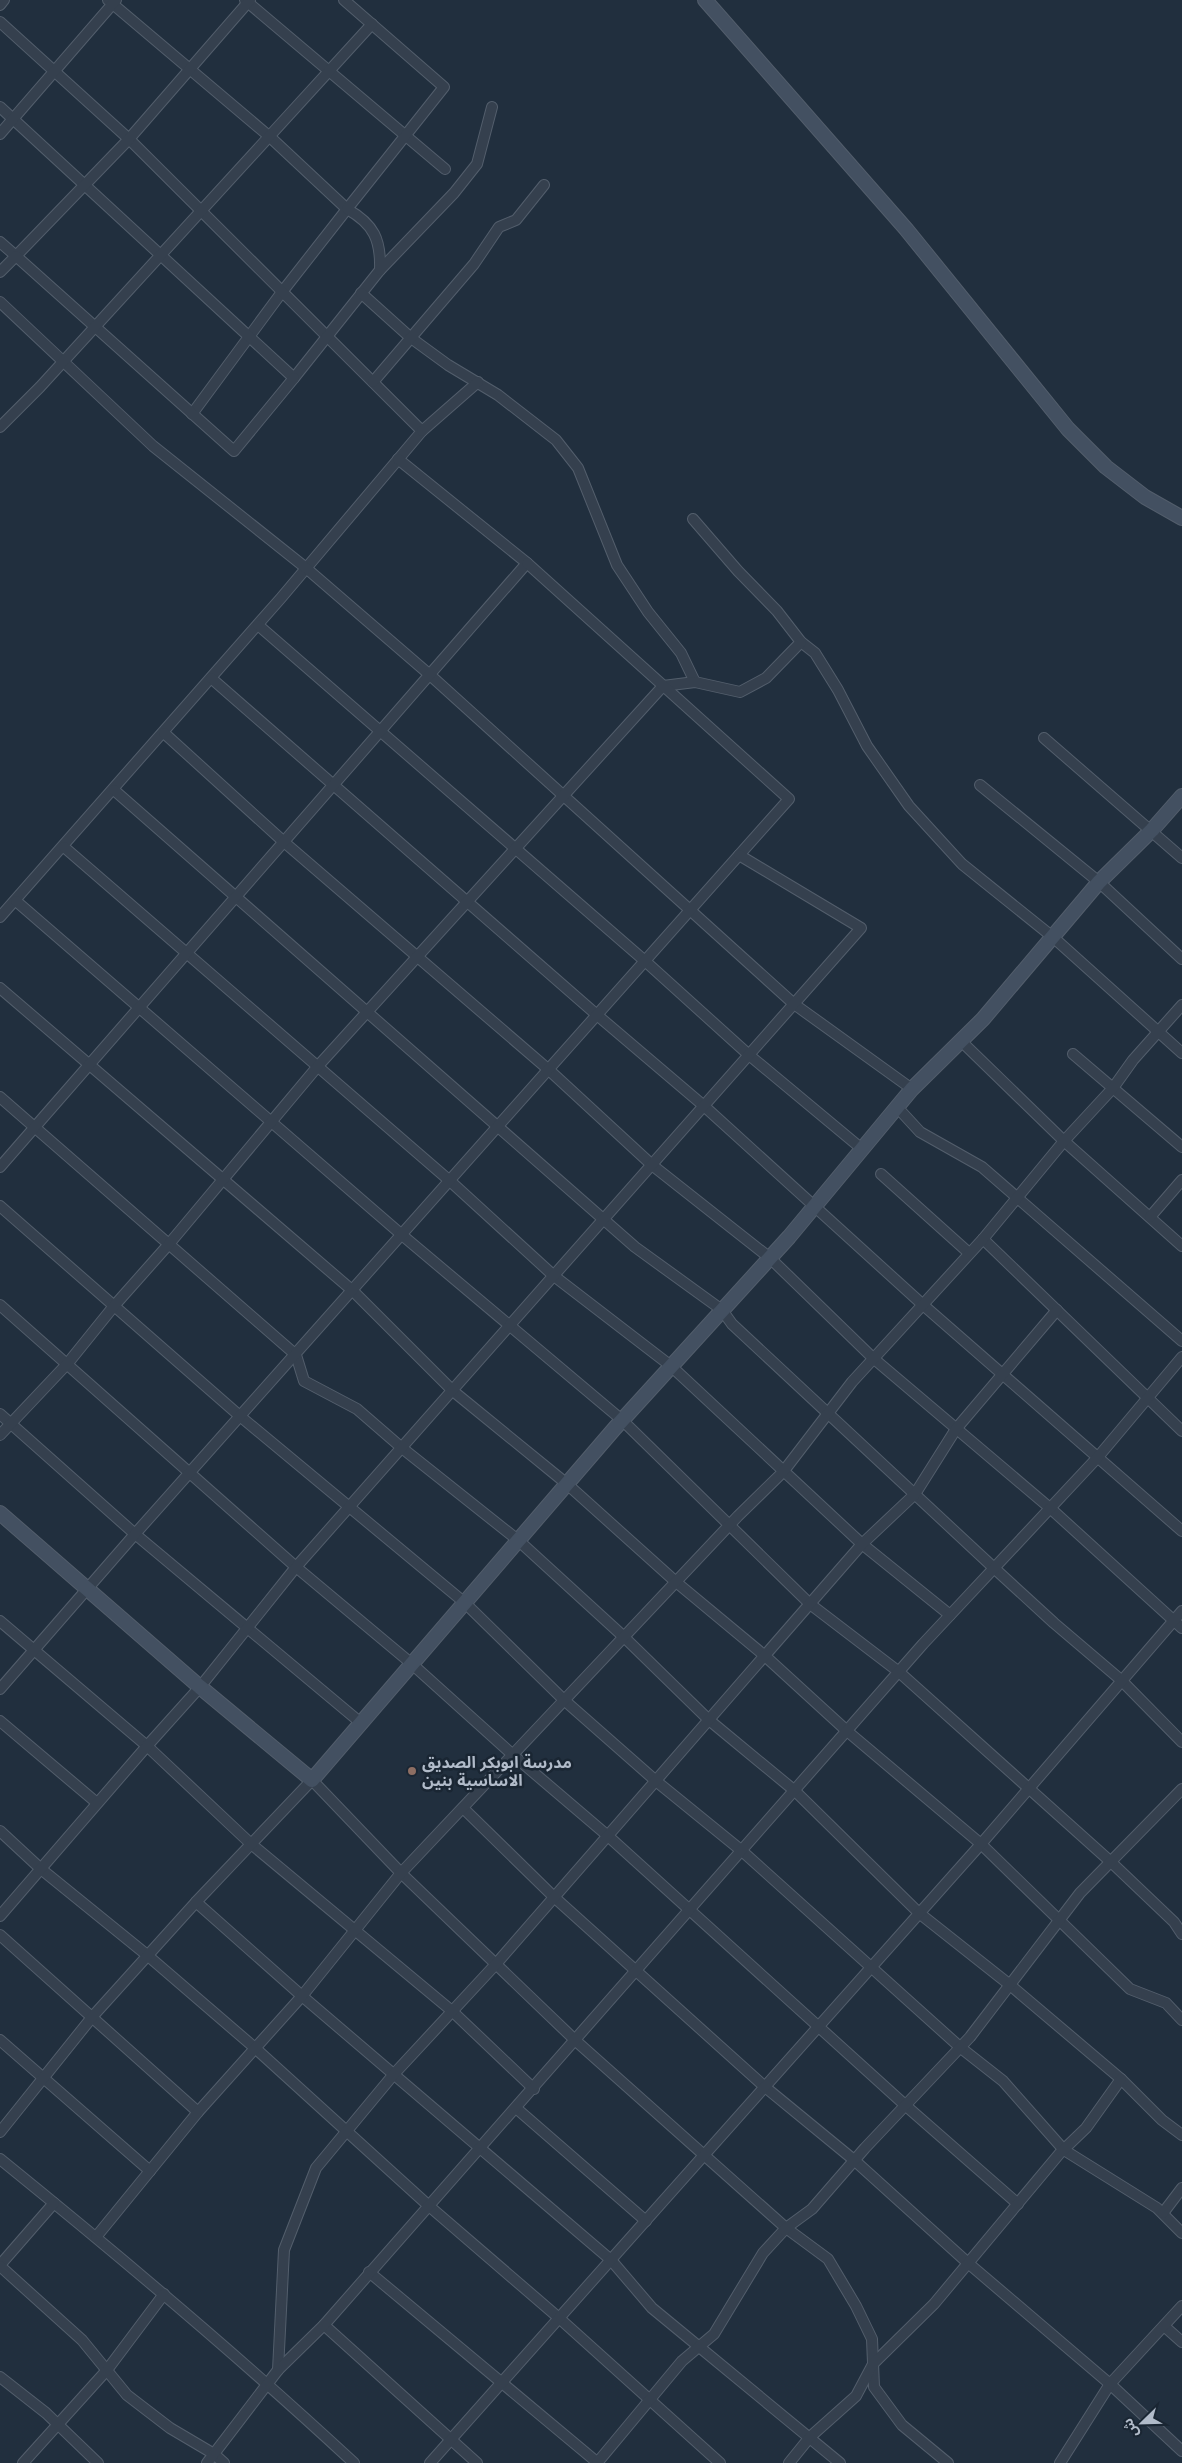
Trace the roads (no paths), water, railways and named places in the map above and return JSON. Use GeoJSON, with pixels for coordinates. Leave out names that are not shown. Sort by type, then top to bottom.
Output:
{"type":"FeatureCollection","features":[{"type":"Feature","properties":{"kind":"street"},"geometry":{"type":"LineString","coordinates":[[0,5],[4,0]]}},
{"type":"Feature","properties":{"kind":"street"},"geometry":{"type":"LineString","coordinates":[[192,414],[282,292],[444,86],[344,0]]}},
{"type":"Feature","properties":{"kind":"street"},"geometry":{"type":"LineString","coordinates":[[705,0],[906,229],[1068,429],[1114,473],[1145,497],[1182,518]]}},
{"type":"Feature","properties":{"kind":"street"},"geometry":{"type":"LineString","coordinates":[[0,134],[112,1],[270,137],[347,209],[362,217],[371,229],[381,249],[380,270]]}},
{"type":"Feature","properties":{"kind":"street"},"geometry":{"type":"LineString","coordinates":[[0,272],[129,138],[248,1],[445,169]]}},
{"type":"Feature","properties":{"kind":"street"},"geometry":{"type":"LineString","coordinates":[[0,22],[129,138],[422,431]]}},
{"type":"Feature","properties":{"kind":"street"},"geometry":{"type":"LineString","coordinates":[[0,427],[64,362],[372,24]]}},
{"type":"Feature","properties":{"kind":"street"},"geometry":{"type":"LineString","coordinates":[[0,107],[294,378]]}},
{"type":"Feature","properties":{"kind":"street"},"geometry":{"type":"LineString","coordinates":[[0,242],[234,451],[380,270],[454,193],[476,164],[492,107]]}},
{"type":"Feature","properties":{"kind":"street"},"geometry":{"type":"LineString","coordinates":[[373,382],[474,264],[499,227],[516,220],[544,185]]}},
{"type":"Feature","properties":{"kind":"street"},"geometry":{"type":"LineString","coordinates":[[361,293],[411,338],[448,365],[478,382],[556,440],[578,468],[617,565],[648,612],[681,653],[695,682]]}},
{"type":"Feature","properties":{"kind":"street"},"geometry":{"type":"LineString","coordinates":[[0,302],[153,446],[306,568],[430,675],[794,1004],[912,1089]]}},
{"type":"Feature","properties":{"kind":"street"},"geometry":{"type":"LineString","coordinates":[[0,918],[258,625],[422,431],[478,382]]}},
{"type":"Feature","properties":{"kind":"street"},"geometry":{"type":"LineString","coordinates":[[0,1688],[788,799],[527,563],[398,459]]}},
{"type":"Feature","properties":{"kind":"street"},"geometry":{"type":"LineString","coordinates":[[693,519],[738,571],[777,611],[801,642],[815,653],[838,690],[867,746],[909,806],[962,864],[1054,938],[1182,1052]]}},
{"type":"Feature","properties":{"kind":"street"},"geometry":{"type":"LineString","coordinates":[[0,1167],[527,563]]}},
{"type":"Feature","properties":{"kind":"street"},"geometry":{"type":"LineString","coordinates":[[258,625],[645,961],[749,1055],[862,1149]]}},
{"type":"Feature","properties":{"kind":"street"},"geometry":{"type":"LineString","coordinates":[[0,1435],[68,1364],[114,1306],[169,1244],[270,1120],[663,686],[695,682],[740,692],[766,678],[801,642]]}},
{"type":"Feature","properties":{"kind":"street"},"geometry":{"type":"LineString","coordinates":[[211,678],[704,1106],[922,1304],[1182,1531]]}},
{"type":"Feature","properties":{"kind":"street"},"geometry":{"type":"LineString","coordinates":[[164,733],[284,842],[548,1070],[652,1164],[770,1258],[873,1358],[1050,1508],[1182,1628]]}},
{"type":"Feature","properties":{"kind":"street"},"geometry":{"type":"LineString","coordinates":[[1044,738],[1182,858]]}},
{"type":"Feature","properties":{"kind":"street"},"geometry":{"type":"LineString","coordinates":[[980,785],[1099,882],[1182,959]]}},
{"type":"Feature","properties":{"kind":"street"},"geometry":{"type":"LineString","coordinates":[[114,790],[635,1247],[722,1310],[732,1324],[994,1568],[1054,1623],[1121,1680],[1182,1742]]}},
{"type":"Feature","properties":{"kind":"street"},"geometry":{"type":"LineString","coordinates":[[0,2132],[93,2016],[250,1843],[312,1780],[622,1420],[770,1258],[912,1089],[961,1042],[1054,938],[1099,882],[1152,830],[1182,796]]}},
{"type":"Feature","properties":{"kind":"street"},"geometry":{"type":"LineString","coordinates":[[64,847],[450,1180],[554,1276],[671,1366],[862,1544],[950,1615]]}},
{"type":"Feature","properties":{"kind":"street"},"geometry":{"type":"LineString","coordinates":[[0,1916],[200,1687],[246,1627],[296,1567],[861,928],[739,855]]}},
{"type":"Feature","properties":{"kind":"street"},"geometry":{"type":"LineString","coordinates":[[16,901],[402,1235],[622,1420],[728,1526],[810,1604],[899,1672],[1111,1862],[1174,1922],[1182,1934]]}},
{"type":"Feature","properties":{"kind":"street"},"geometry":{"type":"LineString","coordinates":[[0,988],[353,1291],[452,1391],[568,1484],[676,1582],[765,1656],[847,1731],[981,1844],[1130,1989],[1166,2003],[1180,2013]]}},
{"type":"Feature","properties":{"kind":"street"},"geometry":{"type":"LineString","coordinates":[[96,2237],[198,2112],[302,1996],[401,1873],[728,1526],[783,1472],[873,1358],[984,1239],[1064,1140],[1113,1088],[1133,1060],[1182,1006]]}},
{"type":"Feature","properties":{"kind":"street"},"geometry":{"type":"LineString","coordinates":[[961,1042],[1064,1140],[1182,1246]]}},
{"type":"Feature","properties":{"kind":"street"},"geometry":{"type":"LineString","coordinates":[[1073,1054],[1182,1147]]}},
{"type":"Feature","properties":{"kind":"street"},"geometry":{"type":"LineString","coordinates":[[0,1097],[296,1355],[304,1381],[357,1409],[402,1448],[519,1541],[624,1637],[709,1720],[795,1791],[919,1913],[1010,1985],[1121,2079],[1162,2120],[1182,2135]]}},
{"type":"Feature","properties":{"kind":"street"},"geometry":{"type":"LineString","coordinates":[[897,1107],[920,1132],[982,1167],[1182,1341]]}},
{"type":"Feature","properties":{"kind":"street"},"geometry":{"type":"LineString","coordinates":[[881,1174],[969,1253]]}},
{"type":"Feature","properties":{"kind":"street"},"geometry":{"type":"LineString","coordinates":[[1150,1217],[1182,1180]]}},
{"type":"Feature","properties":{"kind":"street"},"geometry":{"type":"LineString","coordinates":[[0,1206],[241,1417],[465,1603],[564,1700],[656,1781],[742,1851],[961,2048],[1003,2081],[1064,2150],[1157,2208],[1182,2233]]}},
{"type":"Feature","properties":{"kind":"street"},"geometry":{"type":"LineString","coordinates":[[984,1239],[1182,1431]]}},
{"type":"Feature","properties":{"kind":"street"},"geometry":{"type":"LineString","coordinates":[[0,1305],[296,1567],[412,1664],[513,1755],[608,1836],[905,2106],[1018,2204]]}},
{"type":"Feature","properties":{"kind":"street"},"geometry":{"type":"LineString","coordinates":[[278,2370],[284,2250],[316,2168],[394,2074],[496,1964],[862,1544],[915,1494],[956,1429],[1057,1310]]}},
{"type":"Feature","properties":{"kind":"street"},"geometry":{"type":"LineString","coordinates":[[207,2463],[278,2370],[324,2325],[369,2272],[576,2042],[899,1672],[1098,1457],[1182,1357]]}},
{"type":"Feature","properties":{"kind":"street"},"geometry":{"type":"LineString","coordinates":[[0,1414],[135,1534],[361,1723]]}},
{"type":"Feature","properties":{"kind":"street"},"geometry":{"type":"LineString","coordinates":[[0,1513],[200,1687],[312,1780],[401,1873],[576,2042],[786,2228],[828,2259],[856,2306],[872,2339],[874,2387],[902,2425],[948,2463]]}},
{"type":"Feature","properties":{"kind":"street"},"geometry":{"type":"LineString","coordinates":[[430,2463],[981,1844],[1182,1611]]}},
{"type":"Feature","properties":{"kind":"street"},"geometry":{"type":"LineString","coordinates":[[0,1621],[147,1746],[250,1843],[452,2011],[534,2089]]}},
{"type":"Feature","properties":{"kind":"street"},"geometry":{"type":"LineString","coordinates":[[0,1721],[97,1803]]}},
{"type":"Feature","properties":{"kind":"street"},"geometry":{"type":"LineString","coordinates":[[369,2272],[597,2463],[682,2361],[714,2334],[763,2253],[786,2228],[812,2209],[854,2160],[961,2048],[1080,1893],[1182,1789]]}},
{"type":"Feature","properties":{"kind":"street"},"geometry":{"type":"LineString","coordinates":[[463,1808],[554,1897],[638,1970],[765,2087],[854,2160],[968,2262],[1110,2384],[1182,2450]]}},
{"type":"Feature","properties":{"kind":"street"},"geometry":{"type":"LineString","coordinates":[[0,1831],[41,1869],[147,1955],[255,2048],[428,2206],[559,2318],[720,2463]]}},
{"type":"Feature","properties":{"kind":"street"},"geometry":{"type":"LineString","coordinates":[[196,1902],[302,1996],[611,2260],[652,2308],[840,2463]]}},
{"type":"Feature","properties":{"kind":"street"},"geometry":{"type":"LineString","coordinates":[[0,1935],[93,2016],[198,2112]]}},
{"type":"Feature","properties":{"kind":"street"},"geometry":{"type":"LineString","coordinates":[[0,2040],[150,2171]]}},
{"type":"Feature","properties":{"kind":"street"},"geometry":{"type":"LineString","coordinates":[[789,2463],[810,2437],[856,2396],[873,2364],[934,2304],[1064,2150],[1086,2128],[1121,2079]]}},
{"type":"Feature","properties":{"kind":"street"},"geometry":{"type":"LineString","coordinates":[[516,2108],[646,2221]]}},
{"type":"Feature","properties":{"kind":"street"},"geometry":{"type":"LineString","coordinates":[[0,2159],[164,2294],[268,2384],[354,2463]]}},
{"type":"Feature","properties":{"kind":"street"},"geometry":{"type":"LineString","coordinates":[[1163,2213],[1182,2188]]}},
{"type":"Feature","properties":{"kind":"street"},"geometry":{"type":"LineString","coordinates":[[54,2203],[0,2266],[82,2340],[127,2395],[170,2428],[214,2454],[224,2463]]}},
{"type":"Feature","properties":{"kind":"street"},"geometry":{"type":"LineString","coordinates":[[23,2463],[107,2370],[164,2294]]}},
{"type":"Feature","properties":{"kind":"street"},"geometry":{"type":"LineString","coordinates":[[1060,2463],[1110,2384],[1182,2306]]}},
{"type":"Feature","properties":{"kind":"street"},"geometry":{"type":"LineString","coordinates":[[324,2325],[477,2463]]}},
{"type":"Feature","properties":{"kind":"street"},"geometry":{"type":"LineString","coordinates":[[1164,2326],[1182,2342]]}},
{"type":"Feature","properties":{"kind":"street"},"geometry":{"type":"LineString","coordinates":[[0,2377],[58,2425],[98,2463]]}},
{"type":"Feature","properties":{"kind":"place","name":"مدرسة ابوبكر الصديق الاساسية بنين"},"geometry":{"type":"Point","coordinates":[412,1771]}}]}
